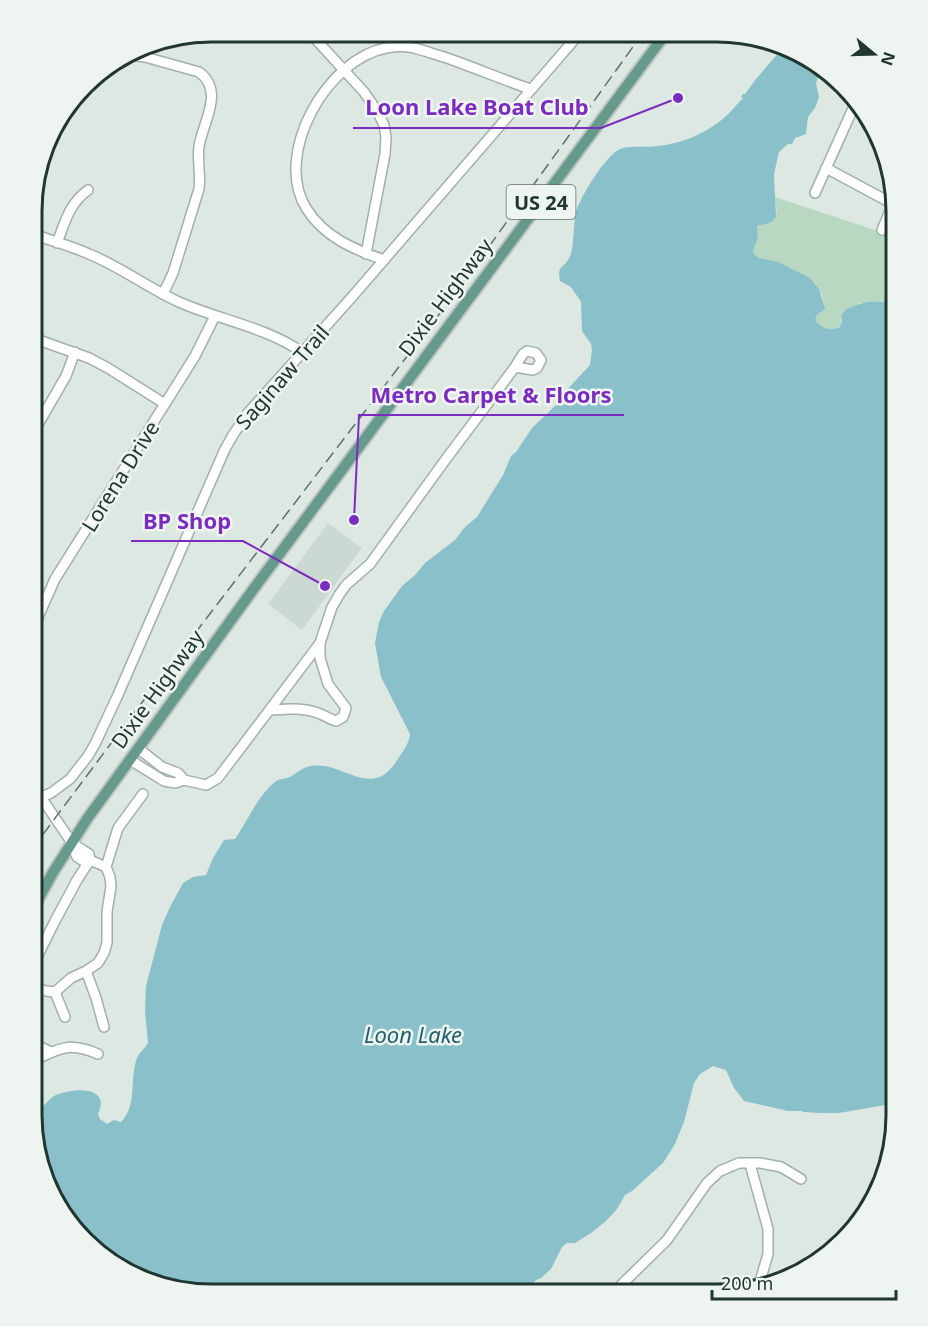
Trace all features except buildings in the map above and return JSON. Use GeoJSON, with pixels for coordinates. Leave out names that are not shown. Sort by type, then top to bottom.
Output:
{"type":"FeatureCollection","features":[{"type":"Feature","properties":{"kind":"main road","name":"Dixie Highway"},"geometry":{"type":"LineString","coordinates":[[42,892],[87,819],[288,542],[659,42]]}},
{"type":"Feature","properties":{"kind":"street"},"geometry":{"type":"LineString","coordinates":[[318,42],[364,92],[384,125],[386,154],[366,254]]}},
{"type":"Feature","properties":{"kind":"street","name":"Saginaw Trail"},"geometry":{"type":"LineString","coordinates":[[42,797],[70,779],[88,756],[117,697],[232,435],[247,414],[352,297],[572,42]]}},
{"type":"Feature","properties":{"kind":"street"},"geometry":{"type":"LineString","coordinates":[[384,260],[350,248],[328,233],[316,222],[305,206],[296,182],[295,168],[306,122],[328,85],[344,70],[365,56],[385,48],[408,47],[468,65],[530,89]]}},
{"type":"Feature","properties":{"kind":"street"},"geometry":{"type":"LineString","coordinates":[[143,57],[199,72],[206,77],[211,86],[211,102],[199,144],[199,189],[173,273],[163,294]]}},
{"type":"Feature","properties":{"kind":"street"},"geometry":{"type":"LineString","coordinates":[[815,192],[853,112]]}},
{"type":"Feature","properties":{"kind":"street"},"geometry":{"type":"LineString","coordinates":[[826,168],[885,198]]}},
{"type":"Feature","properties":{"kind":"street"},"geometry":{"type":"LineString","coordinates":[[57,243],[75,201],[88,190]]}},
{"type":"Feature","properties":{"kind":"street"},"geometry":{"type":"LineString","coordinates":[[882,230],[886,221]]}},
{"type":"Feature","properties":{"kind":"street"},"geometry":{"type":"LineString","coordinates":[[42,237],[89,254],[177,301],[282,339],[302,352]]}},
{"type":"Feature","properties":{"kind":"street","name":"Lorena Drive"},"geometry":{"type":"LineString","coordinates":[[42,608],[55,579],[195,356],[215,316]]}},
{"type":"Feature","properties":{"kind":"street"},"geometry":{"type":"LineString","coordinates":[[42,341],[75,352],[108,368],[165,404]]}},
{"type":"Feature","properties":{"kind":"street"},"geometry":{"type":"LineString","coordinates":[[42,418],[66,376],[75,352]]}},
{"type":"Feature","properties":{"kind":"street"},"geometry":{"type":"LineString","coordinates":[[270,710],[294,708],[307,710],[336,721],[343,717],[346,708],[328,684],[320,658],[320,644],[332,607],[346,585],[377,555],[515,367]]}},
{"type":"Feature","properties":{"kind":"street"},"geometry":{"type":"LineString","coordinates":[[130,760],[164,781],[175,783],[184,780],[206,785],[218,778],[320,644]]}},
{"type":"Feature","properties":{"kind":"street"},"geometry":{"type":"LineString","coordinates":[[139,749],[162,766],[178,773],[184,780]]}},
{"type":"Feature","properties":{"kind":"street"},"geometry":{"type":"LineString","coordinates":[[42,991],[55,992],[70,978],[98,963],[104,953],[107,943],[106,912],[111,886],[106,867],[118,828],[143,794]]}},
{"type":"Feature","properties":{"kind":"street"},"geometry":{"type":"LineString","coordinates":[[42,798],[72,843],[77,858],[85,862],[90,860],[106,867]]}},
{"type":"Feature","properties":{"kind":"street"},"geometry":{"type":"LineString","coordinates":[[42,948],[90,860]]}},
{"type":"Feature","properties":{"kind":"street"},"geometry":{"type":"LineString","coordinates":[[86,971],[104,1027]]}},
{"type":"Feature","properties":{"kind":"street"},"geometry":{"type":"LineString","coordinates":[[55,992],[65,1017]]}},
{"type":"Feature","properties":{"kind":"street"},"geometry":{"type":"LineString","coordinates":[[42,1056],[74,1046],[98,1054]]}},
{"type":"Feature","properties":{"kind":"street"},"geometry":{"type":"LineString","coordinates":[[42,1048],[51,1052]]}},
{"type":"Feature","properties":{"kind":"street"},"geometry":{"type":"LineString","coordinates":[[623,1284],[667,1240],[707,1183],[720,1171],[739,1163],[760,1163],[781,1167],[801,1179]]}},
{"type":"Feature","properties":{"kind":"street"},"geometry":{"type":"LineString","coordinates":[[750,1164],[768,1229],[768,1254],[761,1278]]}},
{"type":"Feature","properties":{"kind":"shaded area"},"geometry":{"type":"Polygon","coordinates":[[[328,523],[362,548],[302,630],[268,604],[328,523]]]}},
{"type":"Feature","properties":{"kind":"green space"},"geometry":{"type":"Polygon","coordinates":[[[775,197],[886,234],[886,302],[873,301],[854,306],[842,313],[840,327],[826,328],[817,323],[814,320],[822,312],[823,297],[812,281],[778,263],[758,257],[753,251],[758,237],[757,226],[770,223],[777,212],[775,197]]]}},
{"type":"Feature","properties":{"kind":"water","name":"Loon Lake"},"geometry":{"type":"Polygon","coordinates":[[[778,54],[819,76],[816,83],[819,97],[808,117],[806,134],[795,138],[792,144],[788,144],[779,152],[774,174],[776,217],[770,223],[757,226],[758,238],[753,250],[754,254],[759,258],[778,262],[810,278],[819,289],[825,309],[817,315],[815,320],[826,328],[840,327],[843,313],[857,305],[873,301],[886,302],[886,1105],[839,1113],[788,1111],[744,1101],[734,1088],[726,1070],[713,1066],[700,1074],[694,1083],[684,1122],[675,1144],[663,1163],[625,1195],[617,1209],[606,1221],[575,1243],[567,1243],[562,1247],[551,1269],[532,1284],[189,1283],[146,1271],[126,1261],[91,1235],[59,1190],[45,1148],[42,1107],[54,1096],[79,1090],[94,1093],[99,1097],[101,1104],[98,1114],[100,1119],[107,1124],[114,1120],[121,1122],[126,1115],[130,1108],[137,1058],[148,1043],[145,1011],[146,986],[162,925],[183,883],[193,877],[206,875],[224,840],[235,839],[271,785],[304,768],[320,766],[366,779],[377,778],[387,772],[398,759],[410,734],[381,677],[375,643],[379,622],[402,586],[425,563],[455,540],[477,517],[503,475],[511,456],[532,428],[556,405],[562,395],[590,365],[592,350],[591,344],[582,331],[581,302],[571,287],[560,281],[559,276],[560,269],[571,254],[576,212],[583,197],[594,177],[614,153],[629,147],[652,147],[675,143],[701,133],[727,116],[778,54]]]}},
{"type":"Feature","properties":{"kind":"railway"},"geometry":{"type":"LineString","coordinates":[[42,836],[454,295],[637,42]]}},
{"type":"Feature","properties":{"kind":"place","name":"Loon Lake Boat Club"},"geometry":{"type":"Point","coordinates":[678,98]}},
{"type":"Feature","properties":{"kind":"place","name":"Metro Carpet & Floors"},"geometry":{"type":"Point","coordinates":[354,520]}},
{"type":"Feature","properties":{"kind":"place","name":"BP Shop"},"geometry":{"type":"Point","coordinates":[325,586]}}]}
